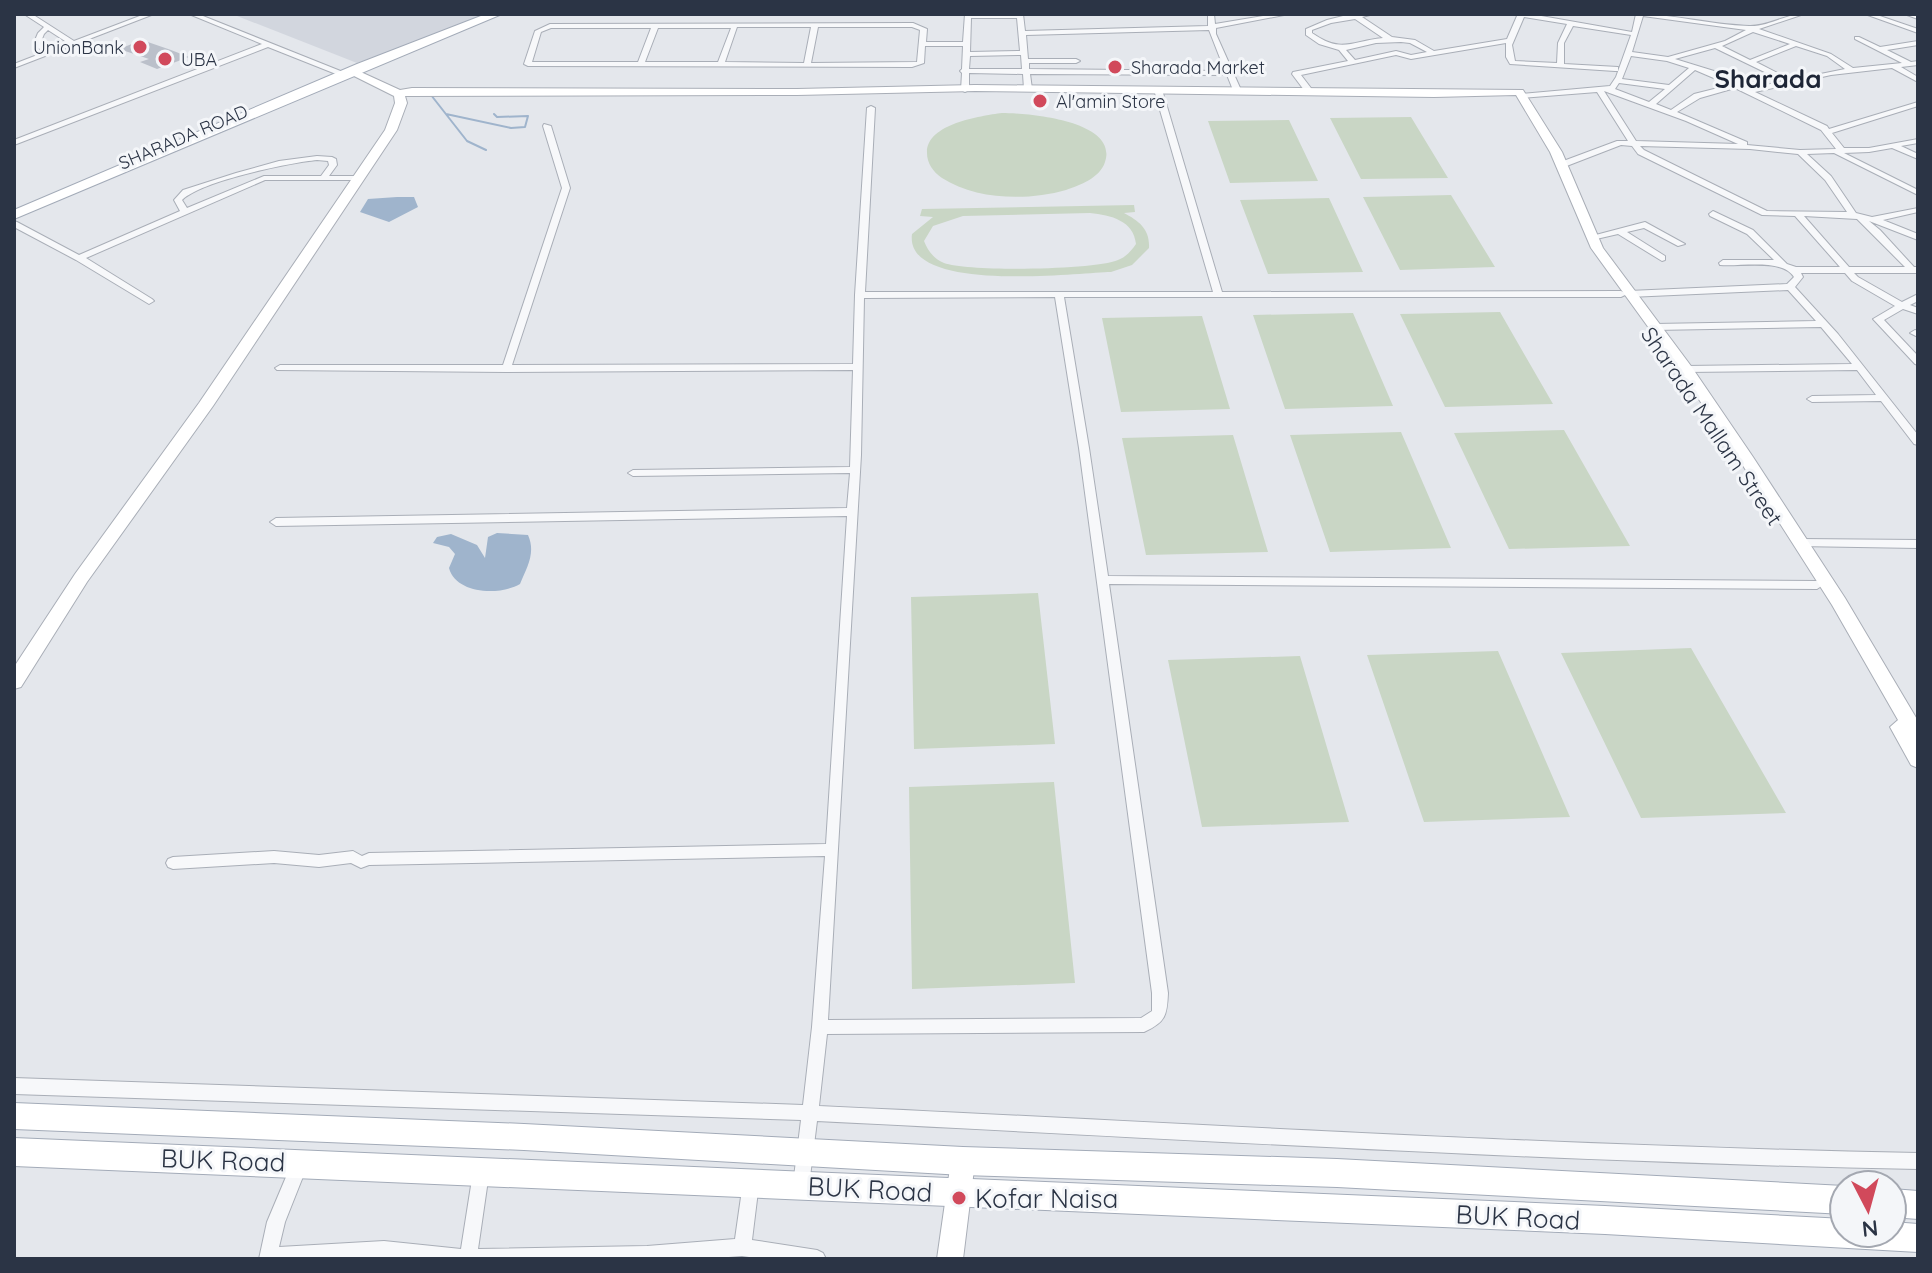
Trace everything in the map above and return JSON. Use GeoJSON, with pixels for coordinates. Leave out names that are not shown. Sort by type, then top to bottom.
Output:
{"type":"FeatureCollection","features":[{"type":"Feature","properties":{"kind":"main road"},"geometry":{"type":"LineString","coordinates":[[14,215],[482,14]]}},
{"type":"Feature","properties":{"kind":"main road"},"geometry":{"type":"LineString","coordinates":[[351,68],[496,14]]}},
{"type":"Feature","properties":{"kind":"main road","name":"SHARADA ROAD"},"geometry":{"type":"LineString","coordinates":[[14,208],[243,115]]}},
{"type":"Feature","properties":{"kind":"main road","name":"BUK Road"},"geometry":{"type":"LineString","coordinates":[[14,1116],[963,1161],[1337,1173],[1828,1199]]}},
{"type":"Feature","properties":{"kind":"main road","name":"BUK Road"},"geometry":{"type":"LineString","coordinates":[[14,1152],[1605,1220],[1918,1238]]}},
{"type":"Feature","properties":{"kind":"street"},"geometry":{"type":"LineString","coordinates":[[27,14],[73,43]]}},
{"type":"Feature","properties":{"kind":"street"},"geometry":{"type":"LineString","coordinates":[[14,66],[151,14]]}},
{"type":"Feature","properties":{"kind":"street"},"geometry":{"type":"LineString","coordinates":[[192,14],[266,45],[351,68]]}},
{"type":"Feature","properties":{"kind":"street"},"geometry":{"type":"LineString","coordinates":[[201,14],[351,68],[406,92],[1028,89],[1517,94]]}},
{"type":"Feature","properties":{"kind":"street"},"geometry":{"type":"LineString","coordinates":[[867,25],[870,14]]}},
{"type":"Feature","properties":{"kind":"street"},"geometry":{"type":"LineString","coordinates":[[1211,14],[1211,27],[1237,90]]}},
{"type":"Feature","properties":{"kind":"street"},"geometry":{"type":"LineString","coordinates":[[1022,33],[1211,27],[1286,14]]}},
{"type":"Feature","properties":{"kind":"street"},"geometry":{"type":"LineString","coordinates":[[1352,61],[1341,49],[1316,40],[1308,34],[1309,29],[1354,15],[1371,14]]}},
{"type":"Feature","properties":{"kind":"street"},"geometry":{"type":"LineString","coordinates":[[1615,69],[1512,63],[1508,56],[1508,41],[1520,14],[1631,34]]}},
{"type":"Feature","properties":{"kind":"street"},"geometry":{"type":"LineString","coordinates":[[1604,89],[1611,80],[1640,14],[1702,17],[1753,29],[1835,58],[1851,70]]}},
{"type":"Feature","properties":{"kind":"street"},"geometry":{"type":"LineString","coordinates":[[1668,59],[1737,39],[1753,29],[1801,14]]}},
{"type":"Feature","properties":{"kind":"street"},"geometry":{"type":"LineString","coordinates":[[1868,14],[1918,31]]}},
{"type":"Feature","properties":{"kind":"street"},"geometry":{"type":"LineString","coordinates":[[1910,14],[1918,17]]}},
{"type":"Feature","properties":{"kind":"street"},"geometry":{"type":"LineString","coordinates":[[965,90],[968,15],[1020,15],[1028,89]]}},
{"type":"Feature","properties":{"kind":"street"},"geometry":{"type":"LineString","coordinates":[[1354,15],[1391,40]]}},
{"type":"Feature","properties":{"kind":"street"},"geometry":{"type":"LineString","coordinates":[[1560,65],[1561,43],[1571,23]]}},
{"type":"Feature","properties":{"kind":"street"},"geometry":{"type":"LineString","coordinates":[[721,65],[735,25]]}},
{"type":"Feature","properties":{"kind":"street"},"geometry":{"type":"LineString","coordinates":[[807,65],[815,25]]}},
{"type":"Feature","properties":{"kind":"street"},"geometry":{"type":"LineString","coordinates":[[867,25],[924,29],[921,62],[916,65],[528,63],[537,35],[545,26],[867,25]]}},
{"type":"Feature","properties":{"kind":"street"},"geometry":{"type":"LineString","coordinates":[[640,65],[655,26]]}},
{"type":"Feature","properties":{"kind":"street"},"geometry":{"type":"LineString","coordinates":[[48,27],[41,33],[36,45],[51,52]]}},
{"type":"Feature","properties":{"kind":"street"},"geometry":{"type":"LineString","coordinates":[[1071,33],[1077,72]]}},
{"type":"Feature","properties":{"kind":"street"},"geometry":{"type":"LineString","coordinates":[[1618,81],[1631,34]]}},
{"type":"Feature","properties":{"kind":"street"},"geometry":{"type":"LineString","coordinates":[[1857,38],[1908,63]]}},
{"type":"Feature","properties":{"kind":"street"},"geometry":{"type":"LineString","coordinates":[[1341,49],[1391,40],[1420,42],[1432,53]]}},
{"type":"Feature","properties":{"kind":"street"},"geometry":{"type":"LineString","coordinates":[[1310,92],[1296,74],[1397,53],[1411,57],[1508,41]]}},
{"type":"Feature","properties":{"kind":"street"},"geometry":{"type":"LineString","coordinates":[[1880,49],[1918,43]]}},
{"type":"Feature","properties":{"kind":"street"},"geometry":{"type":"LineString","coordinates":[[924,44],[966,44]]}},
{"type":"Feature","properties":{"kind":"street"},"geometry":{"type":"LineString","coordinates":[[1750,62],[1796,44]]}},
{"type":"Feature","properties":{"kind":"street"},"geometry":{"type":"LineString","coordinates":[[14,143],[266,45]]}},
{"type":"Feature","properties":{"kind":"street"},"geometry":{"type":"LineString","coordinates":[[1715,45],[1790,82]]}},
{"type":"Feature","properties":{"kind":"street"},"geometry":{"type":"LineString","coordinates":[[1627,53],[1668,59],[1737,85],[1828,132],[1839,151],[1918,193]]}},
{"type":"Feature","properties":{"kind":"street"},"geometry":{"type":"LineString","coordinates":[[966,54],[1076,61]]}},
{"type":"Feature","properties":{"kind":"street"},"geometry":{"type":"LineString","coordinates":[[1749,91],[1851,70],[1918,63]]}},
{"type":"Feature","properties":{"kind":"street"},"geometry":{"type":"LineString","coordinates":[[1892,65],[1918,80]]}},
{"type":"Feature","properties":{"kind":"street"},"geometry":{"type":"LineString","coordinates":[[1650,105],[1694,67]]}},
{"type":"Feature","properties":{"kind":"street"},"geometry":{"type":"LineString","coordinates":[[964,71],[1230,73]]}},
{"type":"Feature","properties":{"kind":"street"},"geometry":{"type":"LineString","coordinates":[[1604,89],[1618,81],[1670,87]]}},
{"type":"Feature","properties":{"kind":"street"},"geometry":{"type":"LineString","coordinates":[[1672,112],[1697,96],[1737,85]]}},
{"type":"Feature","properties":{"kind":"street"},"geometry":{"type":"LineString","coordinates":[[1604,89],[1632,142],[1652,159],[1758,210],[1798,215],[1856,216],[1918,237]]}},
{"type":"Feature","properties":{"kind":"street"},"geometry":{"type":"LineString","coordinates":[[965,90],[1517,94],[1604,89],[1672,112],[1750,147]]}},
{"type":"Feature","properties":{"kind":"street"},"geometry":{"type":"LineString","coordinates":[[14,682],[81,578],[167,460],[391,130],[406,92]]}},
{"type":"Feature","properties":{"kind":"street"},"geometry":{"type":"LineString","coordinates":[[1159,93],[1218,295]]}},
{"type":"Feature","properties":{"kind":"street","name":"Sharada Mallam Street"},"geometry":{"type":"LineString","coordinates":[[1517,94],[1561,165],[1592,237],[1625,294],[1699,401],[1914,740]]}},
{"type":"Feature","properties":{"kind":"street","name":"Sharada Mallam Street"},"geometry":{"type":"LineString","coordinates":[[1517,94],[1548,152],[1590,252],[1655,327],[1686,369],[1801,543],[1914,740],[1918,760]]}},
{"type":"Feature","properties":{"kind":"street"},"geometry":{"type":"LineString","coordinates":[[1828,132],[1918,104]]}},
{"type":"Feature","properties":{"kind":"street"},"geometry":{"type":"LineString","coordinates":[[801,1185],[820,1027],[832,850],[871,108]]}},
{"type":"Feature","properties":{"kind":"street"},"geometry":{"type":"LineString","coordinates":[[506,369],[566,188],[565,175],[547,126]]}},
{"type":"Feature","properties":{"kind":"street"},"geometry":{"type":"LineString","coordinates":[[1561,165],[1581,160],[1608,145],[1632,142],[1800,152],[1894,146],[1918,141]]}},
{"type":"Feature","properties":{"kind":"street"},"geometry":{"type":"LineString","coordinates":[[1894,146],[1918,157]]}},
{"type":"Feature","properties":{"kind":"street"},"geometry":{"type":"LineString","coordinates":[[1800,152],[1828,178],[1856,216],[1914,269]]}},
{"type":"Feature","properties":{"kind":"street"},"geometry":{"type":"LineString","coordinates":[[185,212],[178,200],[186,192],[268,167],[307,158],[332,159],[333,165],[325,176]]}},
{"type":"Feature","properties":{"kind":"street"},"geometry":{"type":"LineString","coordinates":[[79,258],[264,178],[356,178]]}},
{"type":"Feature","properties":{"kind":"street"},"geometry":{"type":"LineString","coordinates":[[1872,219],[1918,210]]}},
{"type":"Feature","properties":{"kind":"street"},"geometry":{"type":"LineString","coordinates":[[1713,214],[1750,232],[1783,264],[1795,270],[1914,269]]}},
{"type":"Feature","properties":{"kind":"street"},"geometry":{"type":"LineString","coordinates":[[1798,215],[1846,270],[1869,288],[1918,311]]}},
{"type":"Feature","properties":{"kind":"street"},"geometry":{"type":"LineString","coordinates":[[14,224],[79,258],[149,301]]}},
{"type":"Feature","properties":{"kind":"street"},"geometry":{"type":"LineString","coordinates":[[1592,237],[1645,225],[1681,244]]}},
{"type":"Feature","properties":{"kind":"street"},"geometry":{"type":"LineString","coordinates":[[1620,231],[1662,258]]}},
{"type":"Feature","properties":{"kind":"street"},"geometry":{"type":"LineString","coordinates":[[1723,263],[1783,264]]}},
{"type":"Feature","properties":{"kind":"street"},"geometry":{"type":"LineString","coordinates":[[860,295],[1625,294],[1790,287],[1799,277],[1795,270]]}},
{"type":"Feature","properties":{"kind":"street"},"geometry":{"type":"LineString","coordinates":[[1790,287],[1917,439]]}},
{"type":"Feature","properties":{"kind":"street"},"geometry":{"type":"LineString","coordinates":[[820,1027],[1144,1025],[1159,1014],[1160,993],[1084,448],[1059,294]]}},
{"type":"Feature","properties":{"kind":"street"},"geometry":{"type":"LineString","coordinates":[[1918,297],[1881,315],[1879,321],[1918,362]]}},
{"type":"Feature","properties":{"kind":"street"},"geometry":{"type":"LineString","coordinates":[[1655,327],[1824,324]]}},
{"type":"Feature","properties":{"kind":"street"},"geometry":{"type":"LineString","coordinates":[[280,368],[858,367]]}},
{"type":"Feature","properties":{"kind":"street"},"geometry":{"type":"LineString","coordinates":[[1686,369],[1858,367]]}},
{"type":"Feature","properties":{"kind":"street"},"geometry":{"type":"LineString","coordinates":[[1812,399],[1883,398]]}},
{"type":"Feature","properties":{"kind":"street"},"geometry":{"type":"LineString","coordinates":[[633,473],[854,470]]}},
{"type":"Feature","properties":{"kind":"street"},"geometry":{"type":"LineString","coordinates":[[276,522],[851,512]]}},
{"type":"Feature","properties":{"kind":"street"},"geometry":{"type":"LineString","coordinates":[[1801,543],[1918,544]]}},
{"type":"Feature","properties":{"kind":"street"},"geometry":{"type":"LineString","coordinates":[[1101,580],[1817,585]]}},
{"type":"Feature","properties":{"kind":"street"},"geometry":{"type":"LineString","coordinates":[[173,863],[274,857],[319,861],[353,857],[361,862],[369,859],[832,850]]}},
{"type":"Feature","properties":{"kind":"street"},"geometry":{"type":"LineString","coordinates":[[14,1086],[811,1113],[1578,1150],[1918,1161]]}},
{"type":"Feature","properties":{"kind":"street"},"geometry":{"type":"LineString","coordinates":[[950,1259],[963,1161]]}},
{"type":"Feature","properties":{"kind":"street"},"geometry":{"type":"LineString","coordinates":[[300,1163],[283,1201],[268,1258],[384,1250],[468,1258],[647,1255],[742,1247],[817,1259]]}},
{"type":"Feature","properties":{"kind":"street"},"geometry":{"type":"LineString","coordinates":[[468,1258],[481,1170]]}},
{"type":"Feature","properties":{"kind":"street"},"geometry":{"type":"LineString","coordinates":[[742,1247],[751,1183]]}},
{"type":"Feature","properties":{"kind":"shaded area"},"geometry":{"type":"Polygon","coordinates":[[[232,14],[496,14],[357,63],[232,14]]]}},
{"type":"Feature","properties":{"kind":"green space"},"geometry":{"type":"Polygon","coordinates":[[[1002,113],[1049,117],[1085,128],[1098,137],[1106,148],[1102,168],[1089,180],[1066,190],[1019,197],[970,191],[942,178],[933,170],[927,153],[935,135],[956,123],[1002,113]]]}},
{"type":"Feature","properties":{"kind":"green space"},"geometry":{"type":"Polygon","coordinates":[[[1411,117],[1448,178],[1361,179],[1330,118],[1411,117]]]}},
{"type":"Feature","properties":{"kind":"green space"},"geometry":{"type":"Polygon","coordinates":[[[1289,120],[1318,181],[1230,183],[1208,121],[1289,120]]]}},
{"type":"Feature","properties":{"kind":"green space"},"geometry":{"type":"Polygon","coordinates":[[[1451,195],[1495,267],[1400,270],[1363,197],[1451,195]]]}},
{"type":"Feature","properties":{"kind":"green space"},"geometry":{"type":"Polygon","coordinates":[[[1329,198],[1363,272],[1268,274],[1240,200],[1329,198]]]}},
{"type":"Feature","properties":{"kind":"green space"},"geometry":{"type":"Polygon","coordinates":[[[1134,205],[1135,212],[1124,213],[1142,226],[1148,236],[1149,248],[1132,265],[1111,272],[1030,276],[962,273],[935,265],[917,253],[912,234],[933,217],[920,216],[922,209],[1134,205]],[[1098,214],[963,216],[933,226],[924,241],[932,254],[944,263],[978,268],[1059,268],[1121,259],[1136,244],[1131,230],[1120,221],[1098,214]]]}},
{"type":"Feature","properties":{"kind":"green space"},"geometry":{"type":"Polygon","coordinates":[[[1500,312],[1553,404],[1445,407],[1400,314],[1500,312]]]}},
{"type":"Feature","properties":{"kind":"green space"},"geometry":{"type":"Polygon","coordinates":[[[1353,313],[1393,406],[1285,409],[1253,315],[1353,313]]]}},
{"type":"Feature","properties":{"kind":"green space"},"geometry":{"type":"Polygon","coordinates":[[[1202,316],[1230,409],[1121,412],[1102,318],[1202,316]]]}},
{"type":"Feature","properties":{"kind":"green space"},"geometry":{"type":"Polygon","coordinates":[[[1564,430],[1630,546],[1509,549],[1454,433],[1564,430]]]}},
{"type":"Feature","properties":{"kind":"green space"},"geometry":{"type":"Polygon","coordinates":[[[1401,432],[1451,548],[1330,552],[1290,435],[1401,432]]]}},
{"type":"Feature","properties":{"kind":"green space"},"geometry":{"type":"Polygon","coordinates":[[[1233,435],[1268,552],[1146,555],[1122,438],[1233,435]]]}},
{"type":"Feature","properties":{"kind":"green space"},"geometry":{"type":"Polygon","coordinates":[[[1038,593],[1055,744],[914,749],[911,597],[1038,593]]]}},
{"type":"Feature","properties":{"kind":"green space"},"geometry":{"type":"Polygon","coordinates":[[[1691,648],[1786,813],[1641,818],[1561,653],[1691,648]]]}},
{"type":"Feature","properties":{"kind":"green space"},"geometry":{"type":"Polygon","coordinates":[[[1498,651],[1570,817],[1424,822],[1367,655],[1498,651]]]}},
{"type":"Feature","properties":{"kind":"green space"},"geometry":{"type":"Polygon","coordinates":[[[1300,656],[1349,822],[1202,827],[1168,660],[1300,656]]]}},
{"type":"Feature","properties":{"kind":"green space"},"geometry":{"type":"Polygon","coordinates":[[[1054,782],[1075,983],[912,989],[909,787],[1054,782]]]}},
{"type":"Feature","properties":{"kind":"water"},"geometry":{"type":"Polygon","coordinates":[[[414,197],[418,207],[389,222],[360,212],[368,199],[414,197]]]}},
{"type":"Feature","properties":{"kind":"water"},"geometry":{"type":"Polygon","coordinates":[[[497,533],[528,535],[531,548],[530,560],[520,584],[501,590],[479,590],[460,583],[449,568],[455,554],[449,547],[433,543],[437,537],[451,534],[477,545],[485,558],[488,537],[497,533]]]}},
{"type":"Feature","properties":{"kind":"building"},"geometry":{"type":"Polygon","coordinates":[[[142,40],[189,57],[157,69],[140,62],[149,59],[119,49],[142,40]]]}},
{"type":"Feature","properties":{"kind":"waterway"},"geometry":{"type":"LineString","coordinates":[[431,95],[467,141],[486,150]]}},
{"type":"Feature","properties":{"kind":"waterway"},"geometry":{"type":"LineString","coordinates":[[446,114],[511,128],[525,127],[528,116],[497,117],[494,114]]}},
{"type":"Feature","properties":{"kind":"place","name":"UnionBank"},"geometry":{"type":"Point","coordinates":[140,47]}},
{"type":"Feature","properties":{"kind":"place","name":"UBA"},"geometry":{"type":"Point","coordinates":[165,59]}},
{"type":"Feature","properties":{"kind":"place","name":"Sharada Market"},"geometry":{"type":"Point","coordinates":[1115,67]}},
{"type":"Feature","properties":{"kind":"place","name":"Al'amin Store"},"geometry":{"type":"Point","coordinates":[1040,101]}},
{"type":"Feature","properties":{"kind":"place","name":"Kofar Naisa"},"geometry":{"type":"Point","coordinates":[959,1198]}},
{"type":"Feature","properties":{"kind":"district","name":"Sharada"},"geometry":{"type":"Point","coordinates":[1768,78]}}]}
